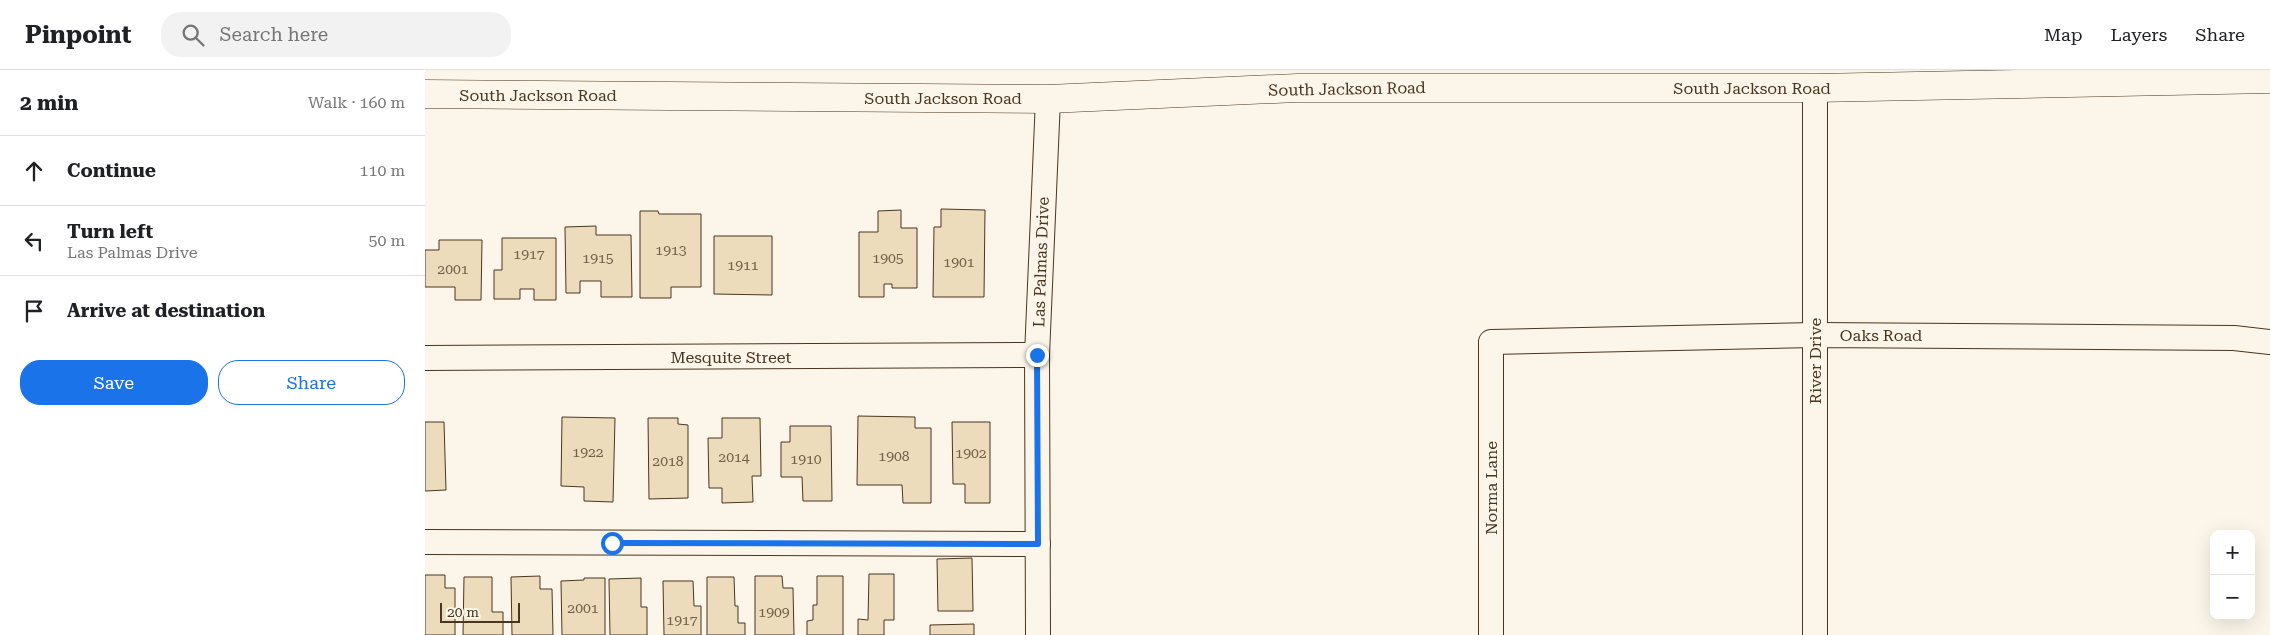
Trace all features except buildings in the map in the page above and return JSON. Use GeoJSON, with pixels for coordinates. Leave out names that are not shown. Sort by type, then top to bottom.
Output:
{"type":"FeatureCollection","features":[{"type":"Feature","properties":{"kind":"main road","name":"South Jackson Road"},"geometry":{"type":"LineString","coordinates":[[425,94],[1048,98],[1297,88],[1815,88],[2270,79]]}},
{"type":"Feature","properties":{"kind":"street","name":"River Drive"},"geometry":{"type":"LineString","coordinates":[[1815,88],[1815,635]]}},
{"type":"Feature","properties":{"kind":"street","name":"Las Palmas Drive"},"geometry":{"type":"LineString","coordinates":[[1038,635],[1037,355],[1048,98]]}},
{"type":"Feature","properties":{"kind":"street","name":"Oaks Road"},"geometry":{"type":"LineString","coordinates":[[1491,342],[1815,335],[2234,338],[2270,342]]}},
{"type":"Feature","properties":{"kind":"street","name":"Norma Lane"},"geometry":{"type":"LineString","coordinates":[[1491,342],[1491,635]]}},
{"type":"Feature","properties":{"kind":"street","name":"Mesquite Street"},"geometry":{"type":"LineString","coordinates":[[425,358],[1037,355]]}},
{"type":"Feature","properties":{"kind":"street"},"geometry":{"type":"LineString","coordinates":[[425,542],[1038,544]]}},
{"type":"Feature","properties":{"kind":"route"},"geometry":{"type":"LineString","coordinates":[[612,543],[1038,544],[1037,355]]}}]}
